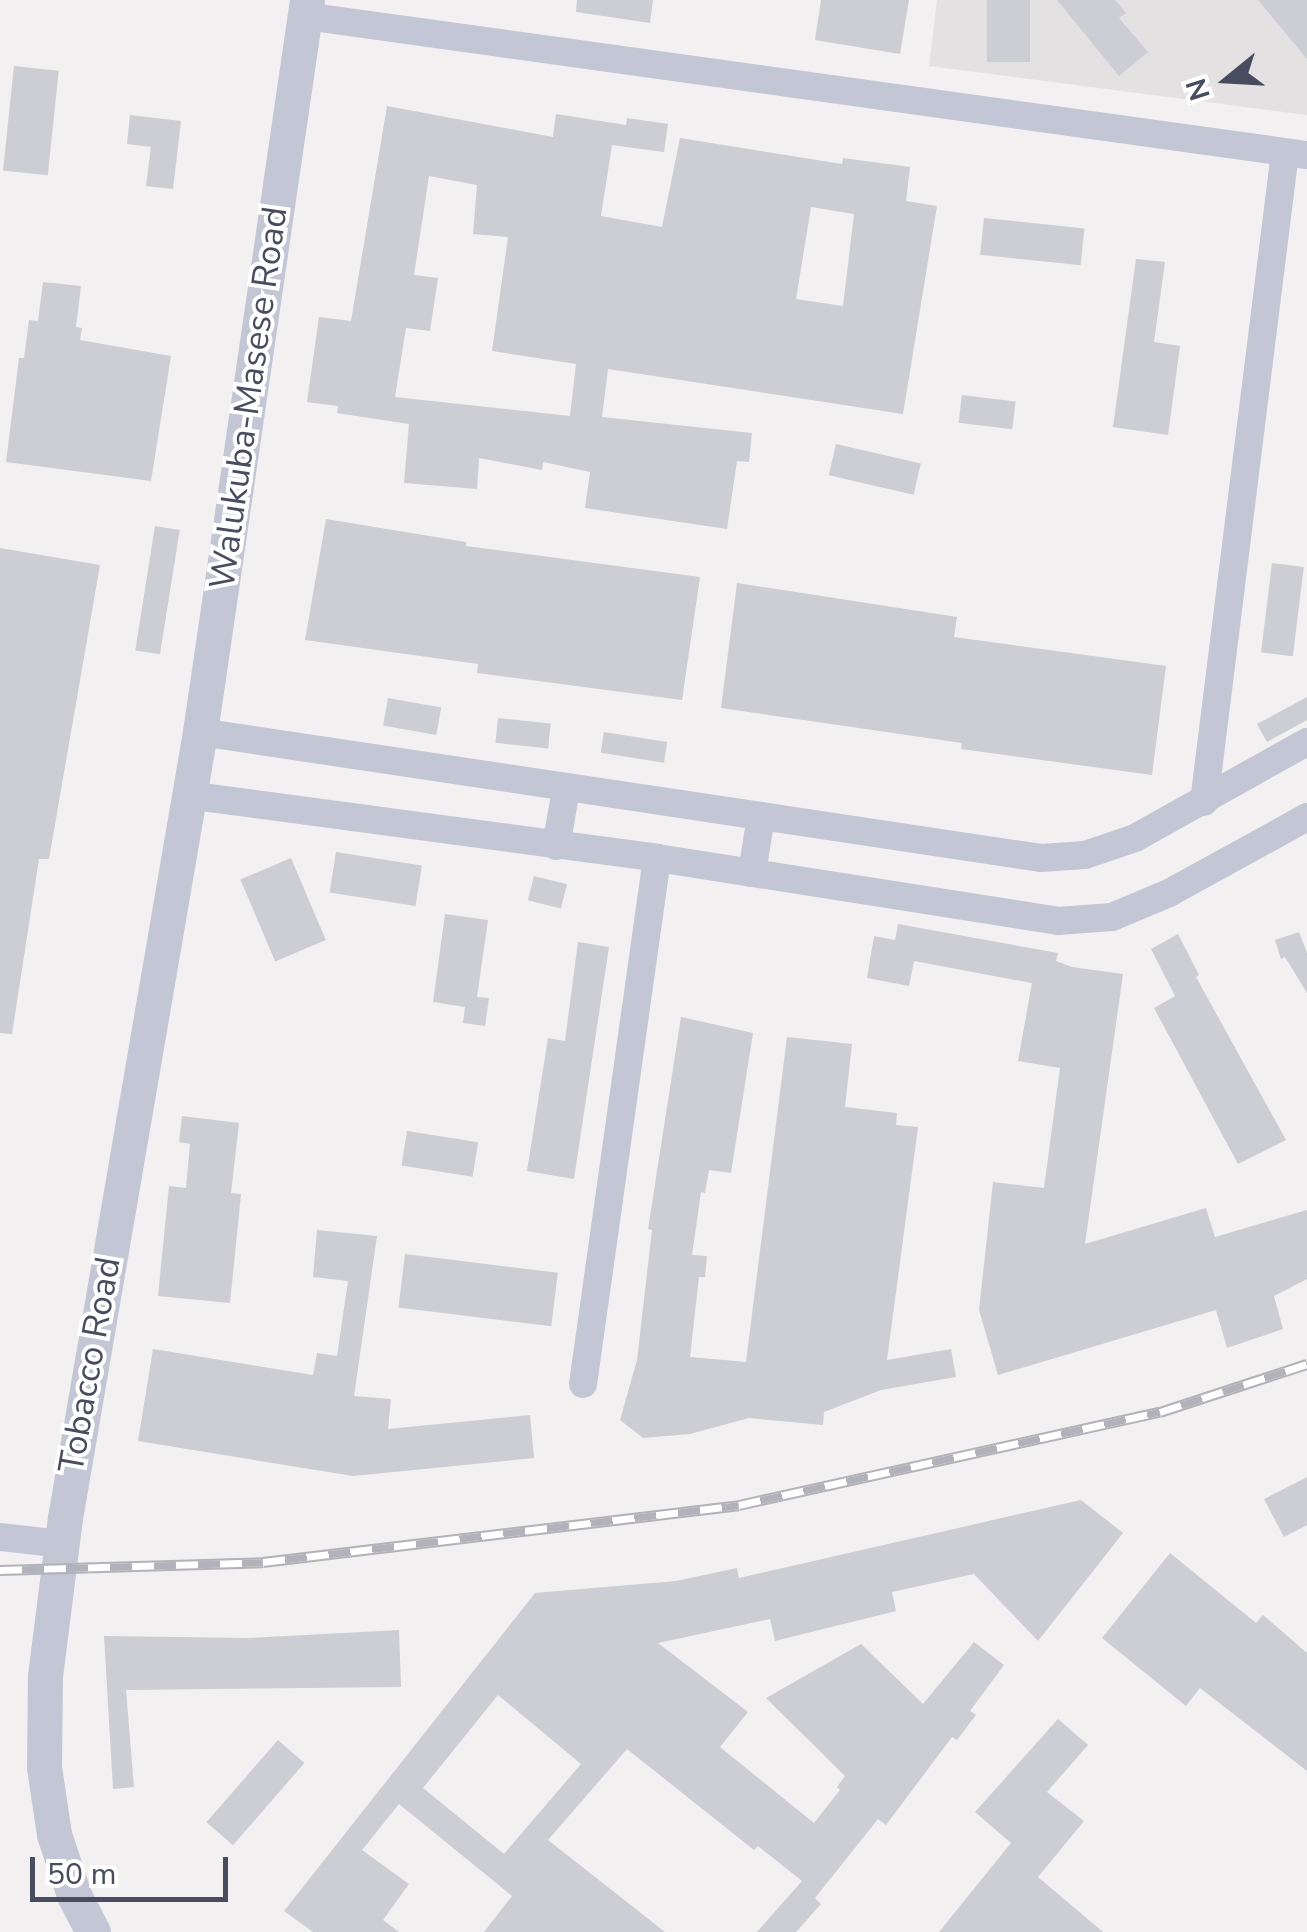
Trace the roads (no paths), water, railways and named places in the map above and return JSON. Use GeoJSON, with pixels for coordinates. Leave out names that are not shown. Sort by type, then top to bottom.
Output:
{"type":"FeatureCollection","features":[{"type":"Feature","properties":{"kind":"street"},"geometry":{"type":"LineString","coordinates":[[306,8],[1296,154],[1204,802]]}},
{"type":"Feature","properties":{"kind":"street","name":"Walukuba-Masese Road"},"geometry":{"type":"LineString","coordinates":[[188,795],[306,8]]}},
{"type":"Feature","properties":{"kind":"street"},"geometry":{"type":"LineString","coordinates":[[200,732],[566,790],[1041,858],[1085,855],[1135,838],[1307,742]]}},
{"type":"Feature","properties":{"kind":"street"},"geometry":{"type":"LineString","coordinates":[[556,846],[566,790]]}},
{"type":"Feature","properties":{"kind":"street"},"geometry":{"type":"LineString","coordinates":[[188,795],[657,858],[1058,921],[1112,917],[1169,893],[1307,817]]}},
{"type":"Feature","properties":{"kind":"street","name":"Tobacco Road"},"geometry":{"type":"LineString","coordinates":[[93,1932],[74,1895],[54,1834],[44,1767],[45,1676],[62,1544],[188,795]]}},
{"type":"Feature","properties":{"kind":"street"},"geometry":{"type":"LineString","coordinates":[[752,873],[761,816]]}},
{"type":"Feature","properties":{"kind":"street"},"geometry":{"type":"LineString","coordinates":[[582,1384],[657,858]]}},
{"type":"Feature","properties":{"kind":"street"},"geometry":{"type":"LineString","coordinates":[[0,1537],[62,1544]]}},
{"type":"Feature","properties":{"kind":"railway"},"geometry":{"type":"LineString","coordinates":[[0,1570],[263,1562],[739,1505],[1160,1412],[1307,1364]]}}]}
